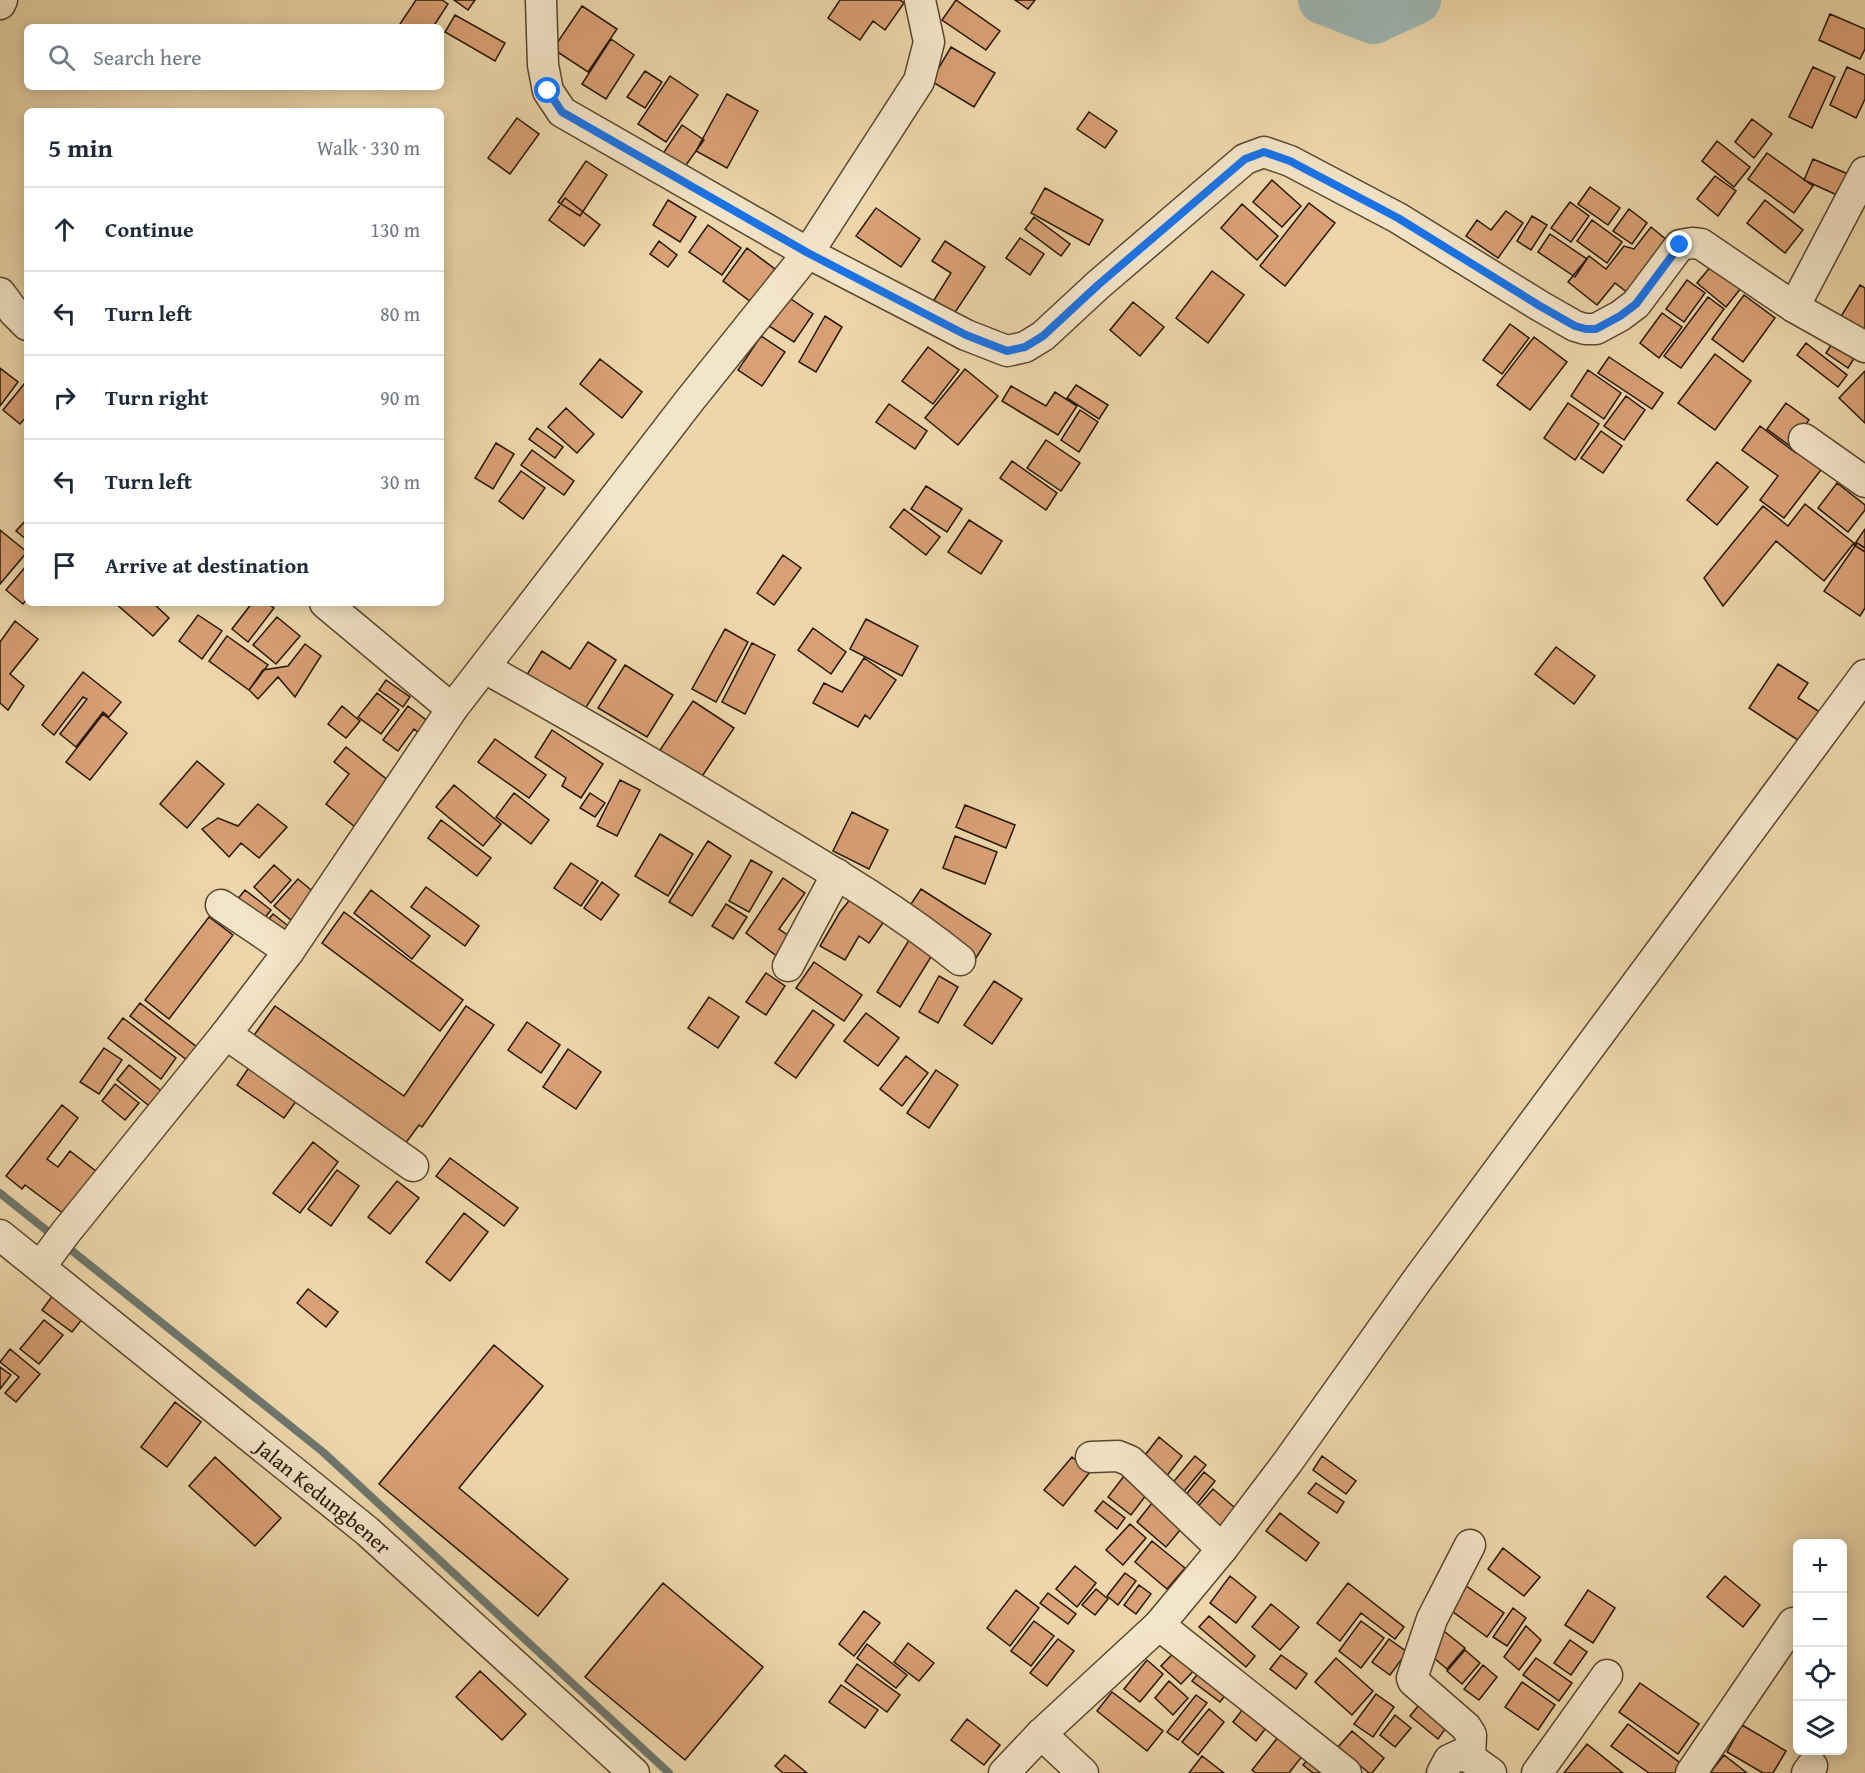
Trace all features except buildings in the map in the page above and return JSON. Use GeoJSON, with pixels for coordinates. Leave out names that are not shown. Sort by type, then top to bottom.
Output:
{"type":"FeatureCollection","features":[{"type":"Feature","properties":{"kind":"street"},"geometry":{"type":"LineString","coordinates":[[541,0],[543,65],[548,91],[562,112],[808,253],[966,335],[1007,351],[1025,347],[1043,336],[1098,285],[1245,159],[1264,152],[1290,161],[1398,218],[1575,326],[1596,329],[1620,316],[1636,304],[1680,245],[1692,243],[1701,244],[1794,307],[1865,347]]}},
{"type":"Feature","properties":{"kind":"street"},"geometry":{"type":"LineString","coordinates":[[52,1251],[226,1034],[289,951],[452,709],[690,400],[808,253],[919,81],[929,42],[920,0]]}},
{"type":"Feature","properties":{"kind":"street"},"geometry":{"type":"LineString","coordinates":[[1794,307],[1865,172]]}},
{"type":"Feature","properties":{"kind":"street"},"geometry":{"type":"LineString","coordinates":[[0,292],[24,322]]}},
{"type":"Feature","properties":{"kind":"street"},"geometry":{"type":"LineString","coordinates":[[1804,439],[1865,482]]}},
{"type":"Feature","properties":{"kind":"street"},"geometry":{"type":"LineString","coordinates":[[329,606],[452,709]]}},
{"type":"Feature","properties":{"kind":"street"},"geometry":{"type":"LineString","coordinates":[[485,668],[624,747],[837,874],[923,930],[960,960]]}},
{"type":"Feature","properties":{"kind":"street"},"geometry":{"type":"LineString","coordinates":[[1004,1773],[1041,1734],[1159,1624],[1222,1549],[1287,1463],[1425,1269],[1865,675]]}},
{"type":"Feature","properties":{"kind":"street"},"geometry":{"type":"LineString","coordinates":[[788,966],[837,874]]}},
{"type":"Feature","properties":{"kind":"street"},"geometry":{"type":"LineString","coordinates":[[221,905],[289,951]]}},
{"type":"Feature","properties":{"kind":"street"},"geometry":{"type":"LineString","coordinates":[[226,1034],[413,1166]]}},
{"type":"Feature","properties":{"kind":"street","name":"Jalan Kedungbener"},"geometry":{"type":"LineString","coordinates":[[0,1235],[52,1251],[367,1531],[634,1773]]}},
{"type":"Feature","properties":{"kind":"street"},"geometry":{"type":"LineString","coordinates":[[1091,1457],[1118,1456],[1130,1461],[1222,1549]]}},
{"type":"Feature","properties":{"kind":"street"},"geometry":{"type":"LineString","coordinates":[[1470,1545],[1432,1620],[1412,1678],[1466,1727],[1481,1766]]}},
{"type":"Feature","properties":{"kind":"street"},"geometry":{"type":"LineString","coordinates":[[1691,1773],[1793,1623]]}},
{"type":"Feature","properties":{"kind":"street"},"geometry":{"type":"LineString","coordinates":[[1159,1624],[1346,1773]]}},
{"type":"Feature","properties":{"kind":"street"},"geometry":{"type":"LineString","coordinates":[[1537,1773],[1607,1675]]}},
{"type":"Feature","properties":{"kind":"street"},"geometry":{"type":"LineString","coordinates":[[1041,1734],[1083,1773]]}},
{"type":"Feature","properties":{"kind":"street"},"geometry":{"type":"LineString","coordinates":[[1442,1773],[1449,1760],[1460,1755],[1481,1766]]}},
{"type":"Feature","properties":{"kind":"waterway"},"geometry":{"type":"LineString","coordinates":[[1322,0],[1374,20],[1417,0]]}},
{"type":"Feature","properties":{"kind":"waterway"},"geometry":{"type":"LineString","coordinates":[[0,1193],[323,1452],[669,1773]]}},
{"type":"Feature","properties":{"kind":"route"},"geometry":{"type":"LineString","coordinates":[[548,91],[562,112],[808,253],[966,335],[1007,351],[1025,347],[1043,336],[1098,285],[1245,159],[1264,152],[1290,161],[1398,218],[1540,306],[1575,326],[1586,329],[1596,329],[1636,304],[1680,245]]}}]}
